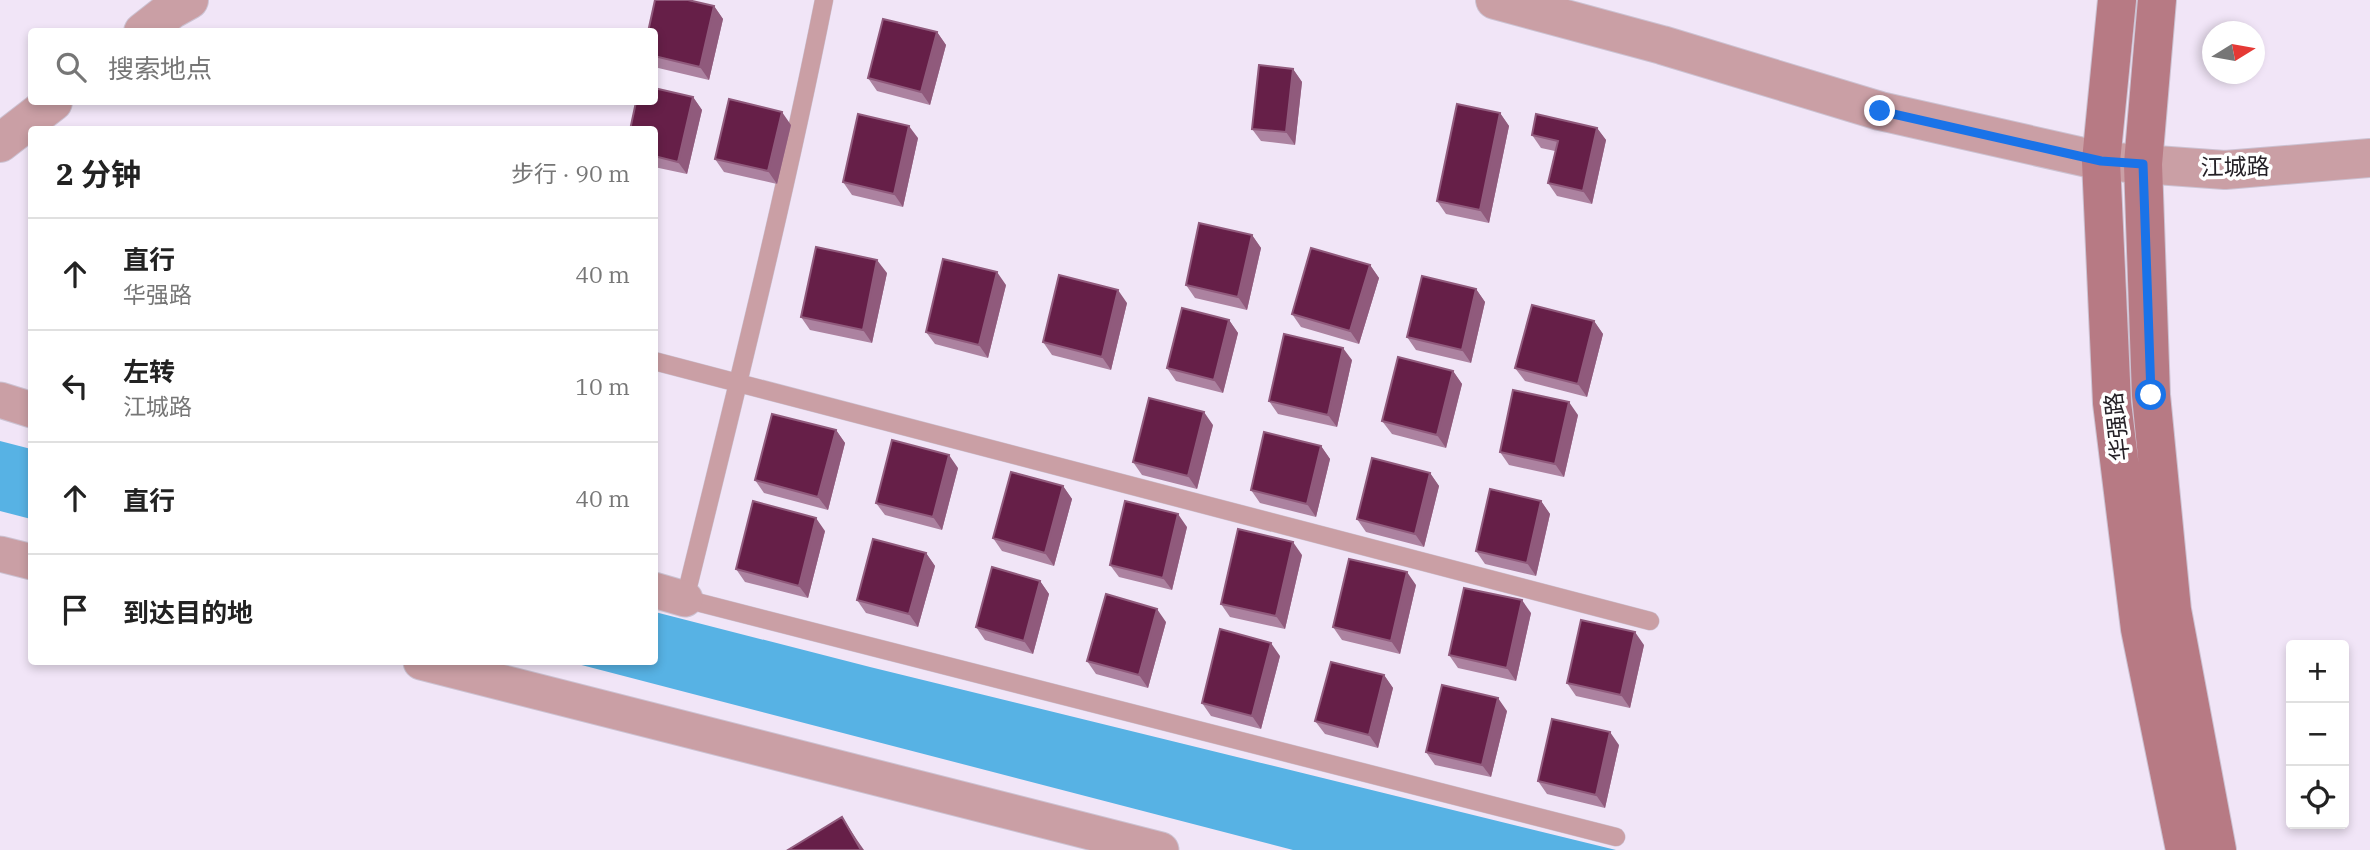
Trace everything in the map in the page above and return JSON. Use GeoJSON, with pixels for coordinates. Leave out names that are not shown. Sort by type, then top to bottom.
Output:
{"type":"FeatureCollection","features":[{"type":"Feature","properties":{"kind":"main road","name":"华强路"},"geometry":{"type":"LineString","coordinates":[[2117,0],[2101,161],[2114,416],[2140,629],[2185,850]]}},
{"type":"Feature","properties":{"kind":"main road","name":"华强路"},"geometry":{"type":"LineString","coordinates":[[2157,0],[2143,164],[2151,395],[2172,610],[2217,850]]}},
{"type":"Feature","properties":{"kind":"street"},"geometry":{"type":"LineString","coordinates":[[148,28],[189,0]]}},
{"type":"Feature","properties":{"kind":"street","name":"江城路"},"geometry":{"type":"LineString","coordinates":[[1495,0],[1662,45],[1880,111],[2101,161],[2225,170],[2370,158]]}},
{"type":"Feature","properties":{"kind":"street"},"geometry":{"type":"LineString","coordinates":[[0,143],[49,105]]}},
{"type":"Feature","properties":{"kind":"street"},"geometry":{"type":"LineString","coordinates":[[0,401],[28,409]]}},
{"type":"Feature","properties":{"kind":"street"},"geometry":{"type":"LineString","coordinates":[[0,554],[28,561]]}},
{"type":"Feature","properties":{"kind":"street"},"geometry":{"type":"LineString","coordinates":[[433,665],[1161,850]]}},
{"type":"Feature","properties":{"kind":"lane"},"geometry":{"type":"LineString","coordinates":[[824,0],[738,383],[670,594],[1616,837]]}},
{"type":"Feature","properties":{"kind":"lane"},"geometry":{"type":"LineString","coordinates":[[658,362],[1650,621]]}},
{"type":"Feature","properties":{"kind":"water"},"geometry":{"type":"Polygon","coordinates":[[[0,441],[28,448],[28,518],[0,511],[0,441]]]}},
{"type":"Feature","properties":{"kind":"water"},"geometry":{"type":"Polygon","coordinates":[[[658,613],[1616,850],[1293,850],[582,665],[658,665],[658,613]]]}},
{"type":"Feature","properties":{"kind":"building"},"geometry":{"type":"Polygon","coordinates":[[[655,0],[688,0],[714,6],[700,67],[658,57],[658,28],[649,28],[655,0]]]}},
{"type":"Feature","properties":{"kind":"building"},"geometry":{"type":"Polygon","coordinates":[[[883,19],[937,32],[921,92],[868,78],[883,19]]]}},
{"type":"Feature","properties":{"kind":"building"},"geometry":{"type":"Polygon","coordinates":[[[1259,65],[1293,69],[1286,132],[1252,129],[1259,65]]]}},
{"type":"Feature","properties":{"kind":"building"},"geometry":{"type":"Polygon","coordinates":[[[658,89],[693,97],[678,162],[658,157],[658,126],[631,126],[635,105],[658,105],[658,89]]]}},
{"type":"Feature","properties":{"kind":"building"},"geometry":{"type":"Polygon","coordinates":[[[729,99],[782,112],[768,171],[715,159],[729,99]]]}},
{"type":"Feature","properties":{"kind":"building"},"geometry":{"type":"Polygon","coordinates":[[[1457,104],[1500,113],[1480,210],[1437,201],[1457,104]]]}},
{"type":"Feature","properties":{"kind":"building"},"geometry":{"type":"Polygon","coordinates":[[[858,114],[909,126],[894,194],[843,182],[858,114]]]}},
{"type":"Feature","properties":{"kind":"building"},"geometry":{"type":"Polygon","coordinates":[[[1536,114],[1597,128],[1583,191],[1548,183],[1558,141],[1532,135],[1536,114]]]}},
{"type":"Feature","properties":{"kind":"building"},"geometry":{"type":"Polygon","coordinates":[[[1199,223],[1252,235],[1238,297],[1186,285],[1199,223]]]}},
{"type":"Feature","properties":{"kind":"building"},"geometry":{"type":"Polygon","coordinates":[[[816,247],[877,260],[863,330],[801,317],[816,247]]]}},
{"type":"Feature","properties":{"kind":"building"},"geometry":{"type":"Polygon","coordinates":[[[1311,248],[1370,265],[1350,331],[1292,314],[1311,248]]]}},
{"type":"Feature","properties":{"kind":"building"},"geometry":{"type":"Polygon","coordinates":[[[943,259],[997,272],[979,345],[926,332],[943,259]]]}},
{"type":"Feature","properties":{"kind":"building"},"geometry":{"type":"Polygon","coordinates":[[[1059,275],[1118,290],[1102,357],[1043,342],[1059,275]]]}},
{"type":"Feature","properties":{"kind":"building"},"geometry":{"type":"Polygon","coordinates":[[[1422,276],[1476,289],[1462,350],[1407,337],[1422,276]]]}},
{"type":"Feature","properties":{"kind":"building"},"geometry":{"type":"Polygon","coordinates":[[[1532,305],[1594,321],[1578,384],[1515,368],[1532,305]]]}},
{"type":"Feature","properties":{"kind":"building"},"geometry":{"type":"Polygon","coordinates":[[[1182,308],[1229,320],[1214,380],[1167,368],[1182,308]]]}},
{"type":"Feature","properties":{"kind":"building"},"geometry":{"type":"Polygon","coordinates":[[[1284,334],[1343,348],[1328,415],[1269,401],[1284,334]]]}},
{"type":"Feature","properties":{"kind":"building"},"geometry":{"type":"Polygon","coordinates":[[[1398,357],[1453,371],[1437,435],[1382,421],[1398,357]]]}},
{"type":"Feature","properties":{"kind":"building"},"geometry":{"type":"Polygon","coordinates":[[[1513,390],[1569,402],[1555,464],[1500,452],[1513,390]]]}},
{"type":"Feature","properties":{"kind":"building"},"geometry":{"type":"Polygon","coordinates":[[[1149,398],[1204,412],[1188,476],[1133,462],[1149,398]]]}},
{"type":"Feature","properties":{"kind":"building"},"geometry":{"type":"Polygon","coordinates":[[[772,414],[836,430],[818,497],[755,480],[772,414]]]}},
{"type":"Feature","properties":{"kind":"building"},"geometry":{"type":"Polygon","coordinates":[[[1264,432],[1321,446],[1307,504],[1251,490],[1264,432]]]}},
{"type":"Feature","properties":{"kind":"building"},"geometry":{"type":"Polygon","coordinates":[[[892,440],[949,455],[933,517],[876,503],[892,440]]]}},
{"type":"Feature","properties":{"kind":"building"},"geometry":{"type":"Polygon","coordinates":[[[1372,458],[1430,473],[1415,534],[1357,519],[1372,458]]]}},
{"type":"Feature","properties":{"kind":"building"},"geometry":{"type":"Polygon","coordinates":[[[1011,472],[1063,486],[1045,553],[993,538],[1011,472]]]}},
{"type":"Feature","properties":{"kind":"building"},"geometry":{"type":"Polygon","coordinates":[[[1490,489],[1541,501],[1527,563],[1476,551],[1490,489]]]}},
{"type":"Feature","properties":{"kind":"building"},"geometry":{"type":"Polygon","coordinates":[[[753,501],[816,518],[799,586],[736,569],[753,501]]]}},
{"type":"Feature","properties":{"kind":"building"},"geometry":{"type":"Polygon","coordinates":[[[1125,501],[1178,514],[1163,578],[1110,565],[1125,501]]]}},
{"type":"Feature","properties":{"kind":"building"},"geometry":{"type":"Polygon","coordinates":[[[1238,529],[1293,542],[1276,616],[1221,604],[1238,529]]]}},
{"type":"Feature","properties":{"kind":"building"},"geometry":{"type":"Polygon","coordinates":[[[873,539],[926,553],[909,614],[857,600],[873,539]]]}},
{"type":"Feature","properties":{"kind":"building"},"geometry":{"type":"Polygon","coordinates":[[[1349,559],[1407,572],[1391,641],[1333,627],[1349,559]]]}},
{"type":"Feature","properties":{"kind":"building"},"geometry":{"type":"Polygon","coordinates":[[[992,567],[1040,581],[1024,641],[976,627],[992,567]]]}},
{"type":"Feature","properties":{"kind":"building"},"geometry":{"type":"Polygon","coordinates":[[[1464,588],[1522,600],[1507,668],[1449,655],[1464,588]]]}},
{"type":"Feature","properties":{"kind":"building"},"geometry":{"type":"Polygon","coordinates":[[[1106,594],[1157,609],[1139,675],[1087,661],[1106,594]]]}},
{"type":"Feature","properties":{"kind":"building"},"geometry":{"type":"Polygon","coordinates":[[[1581,620],[1635,632],[1621,695],[1567,683],[1581,620]]]}},
{"type":"Feature","properties":{"kind":"building"},"geometry":{"type":"Polygon","coordinates":[[[1220,629],[1271,643],[1252,716],[1202,703],[1220,629]]]}},
{"type":"Feature","properties":{"kind":"building"},"geometry":{"type":"Polygon","coordinates":[[[1331,662],[1384,675],[1369,735],[1315,721],[1331,662]]]}},
{"type":"Feature","properties":{"kind":"building"},"geometry":{"type":"Polygon","coordinates":[[[1442,685],[1498,698],[1482,765],[1426,752],[1442,685]]]}},
{"type":"Feature","properties":{"kind":"building"},"geometry":{"type":"Polygon","coordinates":[[[1552,719],[1610,732],[1596,795],[1538,781],[1552,719]]]}},
{"type":"Feature","properties":{"kind":"building"},"geometry":{"type":"Polygon","coordinates":[[[842,817],[861,850],[788,850],[842,817]]]}},
{"type":"Feature","properties":{"kind":"route"},"geometry":{"type":"LineString","coordinates":[[1880,111],[2101,161],[2143,164],[2151,395]]}}]}
